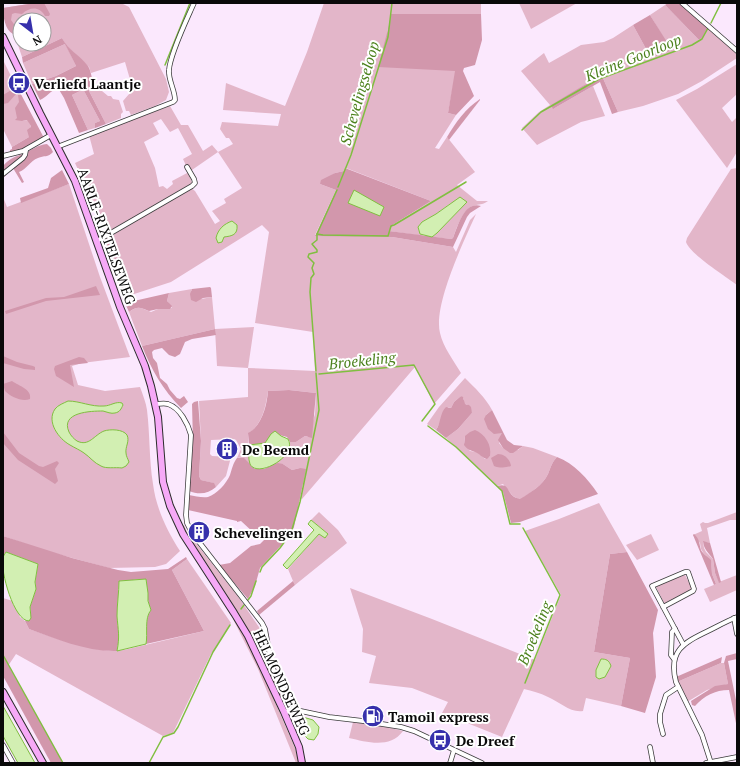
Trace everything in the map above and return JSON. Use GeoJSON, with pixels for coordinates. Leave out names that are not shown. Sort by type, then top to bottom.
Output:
{"type":"FeatureCollection","features":[{"type":"Feature","properties":{"kind":"street"},"geometry":{"type":"LineString","coordinates":[[57,147],[175,100],[175,94],[169,75],[169,68],[173,54],[194,3]]}},
{"type":"Feature","properties":{"kind":"street"},"geometry":{"type":"LineString","coordinates":[[682,3],[737,51]]}},
{"type":"Feature","properties":{"kind":"street","name":"AARLE-RIXTELSEWEG"},"geometry":{"type":"LineString","coordinates":[[3,37],[75,181],[120,307],[145,366],[158,416],[163,482],[170,506],[183,534],[234,612]]}},
{"type":"Feature","properties":{"kind":"street"},"geometry":{"type":"LineString","coordinates":[[3,156],[26,150],[51,135]]}},
{"type":"Feature","properties":{"kind":"street"},"geometry":{"type":"LineString","coordinates":[[3,174],[23,158],[26,150]]}},
{"type":"Feature","properties":{"kind":"street"},"geometry":{"type":"LineString","coordinates":[[97,241],[192,186],[195,183],[194,179],[187,166]]}},
{"type":"Feature","properties":{"kind":"street","name":"HELMONDSEWEG"},"geometry":{"type":"LineString","coordinates":[[155,404],[167,404],[172,406],[183,418],[189,428],[187,523],[192,534],[246,602],[265,629],[272,667],[296,710]]}},
{"type":"Feature","properties":{"kind":"street"},"geometry":{"type":"LineString","coordinates":[[664,606],[693,591],[694,589],[688,572],[652,586],[684,644]]}},
{"type":"Feature","properties":{"kind":"street","name":"HELMONDSEWEG"},"geometry":{"type":"LineString","coordinates":[[234,612],[254,648],[284,712],[299,747],[302,763]]}},
{"type":"Feature","properties":{"kind":"street"},"geometry":{"type":"LineString","coordinates":[[674,659],[684,644],[736,618],[737,634]]}},
{"type":"Feature","properties":{"kind":"street"},"geometry":{"type":"LineString","coordinates":[[675,629],[672,632],[671,656],[674,659],[674,675],[678,687],[702,735],[709,763],[737,757]]}},
{"type":"Feature","properties":{"kind":"street"},"geometry":{"type":"LineString","coordinates":[[663,734],[660,714],[666,695],[678,687]]}},
{"type":"Feature","properties":{"kind":"street"},"geometry":{"type":"LineString","coordinates":[[3,692],[43,763]]}},
{"type":"Feature","properties":{"kind":"street"},"geometry":{"type":"LineString","coordinates":[[284,712],[296,710],[329,717],[401,727],[414,731],[482,763]]}},
{"type":"Feature","properties":{"kind":"street"},"geometry":{"type":"LineString","coordinates":[[3,745],[13,763]]}},
{"type":"Feature","properties":{"kind":"street"},"geometry":{"type":"LineString","coordinates":[[650,747],[653,763]]}},
{"type":"Feature","properties":{"kind":"street"},"geometry":{"type":"LineString","coordinates":[[450,763],[454,750]]}},
{"type":"Feature","properties":{"kind":"shaded area"},"geometry":{"type":"Polygon","coordinates":[[[35,3],[121,3],[129,7],[166,79],[169,92],[166,100],[131,115],[129,111],[126,111],[123,101],[136,86],[131,83],[125,62],[91,73],[89,67],[66,45],[76,66],[56,76],[32,84],[23,63],[47,52],[52,52],[52,50],[65,44],[62,38],[52,43],[52,12],[12,12],[12,31],[3,15],[3,8],[35,3]]]}},
{"type":"Feature","properties":{"kind":"shaded area"},"geometry":{"type":"Polygon","coordinates":[[[44,3],[49,12],[31,9],[25,12],[12,12],[12,33],[5,22],[3,8],[44,3]]]}},
{"type":"Feature","properties":{"kind":"shaded area"},"geometry":{"type":"Polygon","coordinates":[[[324,3],[481,3],[481,14],[391,14],[387,33],[456,71],[448,113],[456,115],[435,148],[439,149],[447,137],[475,172],[457,185],[477,201],[488,201],[473,206],[466,211],[460,220],[453,238],[451,239],[432,237],[467,202],[451,203],[422,222],[418,228],[420,234],[423,236],[389,231],[394,224],[431,201],[346,168],[344,171],[335,173],[320,184],[336,190],[315,235],[392,237],[453,247],[456,252],[470,220],[476,214],[457,256],[445,290],[439,321],[440,333],[444,343],[461,373],[434,404],[415,367],[302,499],[303,487],[300,468],[292,470],[283,464],[274,464],[285,455],[290,442],[296,442],[305,436],[308,437],[315,414],[316,393],[289,390],[268,391],[266,403],[260,420],[257,426],[248,434],[249,461],[252,466],[244,459],[237,458],[241,449],[236,440],[211,440],[210,454],[212,456],[231,457],[226,476],[216,487],[213,483],[201,480],[199,476],[201,441],[199,401],[248,397],[248,368],[315,371],[313,332],[255,323],[269,232],[262,225],[171,282],[128,296],[109,237],[191,188],[195,191],[215,224],[220,221],[212,211],[226,203],[224,199],[242,188],[218,152],[233,144],[229,138],[226,138],[220,129],[222,122],[278,126],[281,114],[223,110],[226,83],[285,106],[307,52],[324,3]]]}},
{"type":"Feature","properties":{"kind":"shaded area"},"geometry":{"type":"Polygon","coordinates":[[[519,3],[577,3],[531,29],[519,3]]]}},
{"type":"Feature","properties":{"kind":"shaded area"},"geometry":{"type":"Polygon","coordinates":[[[668,3],[679,3],[708,28],[703,37],[699,40],[665,5],[668,3]]]}},
{"type":"Feature","properties":{"kind":"shaded area"},"geometry":{"type":"Polygon","coordinates":[[[665,5],[699,40],[703,37],[708,28],[734,50],[737,54],[737,58],[702,81],[678,94],[643,106],[618,112],[602,76],[596,78],[553,109],[593,86],[605,116],[581,122],[537,145],[522,128],[539,112],[550,105],[521,71],[544,53],[549,63],[581,45],[604,42],[613,38],[633,25],[651,58],[671,50],[650,15],[665,5]]]}},
{"type":"Feature","properties":{"kind":"shaded area"},"geometry":{"type":"Polygon","coordinates":[[[391,14],[481,14],[482,40],[475,65],[464,68],[463,71],[474,96],[456,115],[448,113],[455,71],[378,67],[391,14]]]}},
{"type":"Feature","properties":{"kind":"shaded area"},"geometry":{"type":"Polygon","coordinates":[[[650,15],[672,50],[651,58],[633,25],[650,15]]]}},
{"type":"Feature","properties":{"kind":"shaded area"},"geometry":{"type":"Polygon","coordinates":[[[62,38],[67,46],[88,66],[93,82],[96,86],[88,89],[106,124],[95,128],[95,123],[100,121],[84,91],[80,91],[72,95],[88,130],[79,133],[64,98],[58,88],[40,100],[32,84],[56,76],[76,66],[65,44],[52,50],[52,43],[62,38]]]}},
{"type":"Feature","properties":{"kind":"shaded area"},"geometry":{"type":"Polygon","coordinates":[[[20,52],[33,52],[22,57],[20,52]]]}},
{"type":"Feature","properties":{"kind":"shaded area"},"geometry":{"type":"Polygon","coordinates":[[[33,52],[47,52],[23,63],[22,57],[33,52]]]}},
{"type":"Feature","properties":{"kind":"shaded area"},"geometry":{"type":"Polygon","coordinates":[[[3,60],[29,112],[22,121],[28,120],[31,126],[29,137],[12,147],[3,129],[3,60]]]}},
{"type":"Feature","properties":{"kind":"shaded area"},"geometry":{"type":"Polygon","coordinates":[[[737,64],[737,94],[722,108],[732,122],[737,117],[737,152],[727,168],[676,100],[697,89],[737,64]]]}},
{"type":"Feature","properties":{"kind":"shaded area"},"geometry":{"type":"Polygon","coordinates":[[[602,76],[618,112],[612,114],[600,82],[553,109],[551,105],[602,76]]]}},
{"type":"Feature","properties":{"kind":"shaded area"},"geometry":{"type":"Polygon","coordinates":[[[14,81],[44,138],[23,149],[10,152],[12,147],[29,137],[27,130],[31,127],[27,120],[15,120],[17,118],[15,108],[19,102],[18,95],[16,94],[8,103],[3,104],[3,95],[13,89],[10,83],[14,81]]]}},
{"type":"Feature","properties":{"kind":"shaded area"},"geometry":{"type":"Polygon","coordinates":[[[96,86],[108,96],[119,100],[123,112],[121,114],[121,118],[106,124],[88,89],[96,86]]]}},
{"type":"Feature","properties":{"kind":"shaded area"},"geometry":{"type":"Polygon","coordinates":[[[80,91],[84,91],[100,121],[95,123],[95,128],[88,130],[72,95],[80,91]]]}},
{"type":"Feature","properties":{"kind":"shaded area"},"geometry":{"type":"Polygon","coordinates":[[[480,99],[449,140],[447,137],[457,121],[465,111],[480,99]]]}},
{"type":"Feature","properties":{"kind":"shaded area"},"geometry":{"type":"Polygon","coordinates":[[[170,106],[181,125],[188,125],[203,151],[212,145],[218,152],[189,172],[192,183],[107,233],[98,208],[94,209],[75,163],[94,154],[89,135],[170,106]],[[161,119],[153,123],[159,134],[144,142],[155,168],[159,187],[163,186],[167,189],[173,184],[172,181],[189,172],[183,159],[192,154],[178,128],[170,132],[161,119]]]}},
{"type":"Feature","properties":{"kind":"shaded area"},"geometry":{"type":"Polygon","coordinates":[[[47,144],[53,152],[51,154],[35,159],[19,172],[24,182],[22,183],[13,168],[3,178],[3,166],[8,161],[37,147],[47,144]]]}},
{"type":"Feature","properties":{"kind":"shaded area"},"geometry":{"type":"Polygon","coordinates":[[[345,168],[431,201],[394,224],[389,231],[451,239],[453,238],[462,216],[466,211],[475,205],[481,206],[470,213],[467,217],[453,247],[392,237],[315,236],[336,190],[320,184],[321,180],[335,173],[344,171],[345,168]]]}},
{"type":"Feature","properties":{"kind":"shaded area"},"geometry":{"type":"Polygon","coordinates":[[[737,168],[737,285],[701,259],[694,253],[686,242],[687,238],[731,169],[737,168]]]}},
{"type":"Feature","properties":{"kind":"shaded area"},"geometry":{"type":"Polygon","coordinates":[[[62,170],[69,184],[21,203],[20,198],[48,188],[51,178],[62,170]]]}},
{"type":"Feature","properties":{"kind":"shaded area"},"geometry":{"type":"Polygon","coordinates":[[[69,184],[100,277],[130,357],[82,363],[72,366],[78,385],[105,391],[140,387],[147,410],[154,493],[163,519],[180,551],[166,564],[155,567],[109,568],[43,550],[3,536],[3,197],[7,207],[69,184]]]}},
{"type":"Feature","properties":{"kind":"shaded area"},"geometry":{"type":"Polygon","coordinates":[[[354,190],[384,207],[380,216],[348,203],[354,190]]]}},
{"type":"Feature","properties":{"kind":"shaded area"},"geometry":{"type":"Polygon","coordinates":[[[460,197],[467,202],[437,233],[432,237],[420,234],[418,227],[422,222],[460,197]]]}},
{"type":"Feature","properties":{"kind":"shaded area"},"geometry":{"type":"Polygon","coordinates":[[[232,221],[237,225],[237,231],[232,235],[224,237],[222,242],[218,243],[216,238],[218,232],[224,225],[232,221]]]}},
{"type":"Feature","properties":{"kind":"shaded area"},"geometry":{"type":"Polygon","coordinates":[[[109,237],[128,296],[123,297],[104,240],[109,237]]]}},
{"type":"Feature","properties":{"kind":"shaded area"},"geometry":{"type":"Polygon","coordinates":[[[96,286],[100,295],[46,301],[6,314],[5,311],[46,298],[64,297],[96,286]]]}},
{"type":"Feature","properties":{"kind":"shaded area"},"geometry":{"type":"Polygon","coordinates":[[[210,287],[212,297],[203,298],[196,302],[191,300],[190,294],[192,289],[210,287]]]}},
{"type":"Feature","properties":{"kind":"shaded area"},"geometry":{"type":"Polygon","coordinates":[[[192,289],[191,291],[201,299],[212,297],[215,329],[142,346],[129,312],[135,308],[142,308],[151,312],[158,309],[172,308],[167,301],[169,293],[192,289]]]}},
{"type":"Feature","properties":{"kind":"shaded area"},"geometry":{"type":"Polygon","coordinates":[[[169,293],[167,301],[172,306],[170,309],[149,311],[139,308],[129,312],[125,303],[169,293]]]}},
{"type":"Feature","properties":{"kind":"shaded area"},"geometry":{"type":"Polygon","coordinates":[[[254,327],[248,368],[217,366],[215,329],[254,327]]]}},
{"type":"Feature","properties":{"kind":"shaded area"},"geometry":{"type":"Polygon","coordinates":[[[215,329],[216,335],[192,339],[185,342],[180,354],[175,357],[169,355],[162,348],[152,352],[153,358],[157,363],[160,378],[167,384],[177,398],[180,399],[184,396],[188,402],[181,408],[158,379],[142,346],[215,329]]]}},
{"type":"Feature","properties":{"kind":"shaded area"},"geometry":{"type":"Polygon","coordinates":[[[3,356],[17,362],[33,366],[35,367],[35,370],[24,369],[3,363],[3,356]]]}},
{"type":"Feature","properties":{"kind":"shaded area"},"geometry":{"type":"Polygon","coordinates":[[[79,357],[84,358],[88,363],[70,365],[74,387],[56,376],[54,369],[55,366],[79,357]]]}},
{"type":"Feature","properties":{"kind":"shaded area"},"geometry":{"type":"Polygon","coordinates":[[[465,378],[483,397],[492,410],[486,415],[503,433],[499,443],[503,448],[518,450],[523,446],[557,457],[546,478],[520,500],[513,496],[503,484],[497,486],[446,438],[458,429],[472,413],[467,404],[464,404],[464,399],[461,396],[454,402],[451,408],[448,407],[436,430],[427,424],[439,407],[465,378]],[[465,436],[464,443],[470,451],[477,452],[485,459],[490,456],[489,446],[465,436]]]}},
{"type":"Feature","properties":{"kind":"shaded area"},"geometry":{"type":"Polygon","coordinates":[[[12,381],[27,390],[30,399],[24,400],[17,398],[5,391],[3,384],[12,381]]]}},
{"type":"Feature","properties":{"kind":"shaded area"},"geometry":{"type":"Polygon","coordinates":[[[289,390],[316,393],[312,438],[305,436],[296,442],[290,442],[287,437],[272,433],[265,443],[249,445],[248,433],[253,430],[263,415],[268,391],[289,390]]]}},
{"type":"Feature","properties":{"kind":"shaded area"},"geometry":{"type":"Polygon","coordinates":[[[461,396],[463,397],[465,404],[471,407],[472,413],[458,429],[446,438],[436,430],[444,409],[446,407],[451,408],[454,402],[461,396]]]}},
{"type":"Feature","properties":{"kind":"shaded area"},"geometry":{"type":"Polygon","coordinates":[[[68,401],[99,406],[122,403],[122,408],[117,413],[103,411],[85,412],[73,417],[69,420],[67,425],[69,432],[77,441],[85,443],[107,430],[116,430],[125,433],[128,437],[126,455],[129,462],[126,466],[122,468],[103,467],[62,439],[55,430],[52,419],[55,409],[68,401]]]}},
{"type":"Feature","properties":{"kind":"shaded area"},"geometry":{"type":"Polygon","coordinates":[[[198,401],[201,441],[199,476],[201,480],[214,483],[216,487],[207,492],[196,493],[189,491],[193,442],[192,404],[198,401]]]}},
{"type":"Feature","properties":{"kind":"shaded area"},"geometry":{"type":"Polygon","coordinates":[[[492,410],[507,440],[514,445],[523,446],[513,453],[510,453],[503,448],[498,440],[502,433],[494,434],[488,429],[484,419],[492,410]]]}},
{"type":"Feature","properties":{"kind":"shaded area"},"geometry":{"type":"Polygon","coordinates":[[[475,430],[485,437],[489,444],[490,456],[487,459],[469,450],[464,445],[465,436],[475,430]]]}},
{"type":"Feature","properties":{"kind":"shaded area"},"geometry":{"type":"Polygon","coordinates":[[[275,431],[288,439],[290,446],[287,452],[275,464],[260,469],[254,468],[249,462],[249,445],[265,443],[275,431]]]}},
{"type":"Feature","properties":{"kind":"shaded area"},"geometry":{"type":"Polygon","coordinates":[[[3,432],[19,453],[39,466],[43,467],[57,461],[59,463],[55,469],[58,481],[55,484],[18,460],[3,443],[3,432]]]}},
{"type":"Feature","properties":{"kind":"shaded area"},"geometry":{"type":"Polygon","coordinates":[[[498,454],[506,457],[511,466],[502,468],[494,466],[491,458],[498,454]]]}},
{"type":"Feature","properties":{"kind":"shaded area"},"geometry":{"type":"Polygon","coordinates":[[[557,457],[575,467],[598,494],[520,522],[511,523],[503,492],[497,486],[504,485],[513,496],[520,499],[543,482],[557,457]]]}},
{"type":"Feature","properties":{"kind":"shaded area"},"geometry":{"type":"Polygon","coordinates":[[[237,458],[244,458],[255,469],[264,469],[278,463],[283,464],[292,470],[300,468],[306,469],[294,527],[289,537],[260,568],[255,586],[248,599],[219,565],[230,563],[251,546],[260,544],[266,538],[260,530],[254,533],[241,521],[237,522],[188,510],[189,495],[208,497],[215,494],[226,482],[237,458]]]}},
{"type":"Feature","properties":{"kind":"shaded area"},"geometry":{"type":"Polygon","coordinates":[[[599,503],[627,552],[610,554],[594,652],[630,658],[621,706],[586,698],[583,711],[578,711],[569,709],[542,694],[524,689],[502,737],[442,713],[448,702],[412,688],[369,683],[376,656],[362,652],[363,629],[350,588],[535,660],[561,595],[525,531],[599,503]]]}},
{"type":"Feature","properties":{"kind":"shaded area"},"geometry":{"type":"Polygon","coordinates":[[[319,512],[338,530],[347,543],[295,585],[288,569],[319,534],[328,534],[311,520],[319,512]]]}},
{"type":"Feature","properties":{"kind":"shaded area"},"geometry":{"type":"Polygon","coordinates":[[[737,512],[737,520],[730,520],[707,528],[710,543],[703,542],[704,548],[713,559],[715,573],[719,582],[737,575],[737,590],[710,602],[704,589],[716,584],[712,574],[711,562],[701,549],[700,543],[693,535],[702,531],[700,524],[703,522],[708,523],[737,512]]]}},
{"type":"Feature","properties":{"kind":"shaded area"},"geometry":{"type":"Polygon","coordinates":[[[311,520],[328,534],[325,538],[319,534],[287,569],[283,565],[314,530],[308,524],[311,520]]]}},
{"type":"Feature","properties":{"kind":"shaded area"},"geometry":{"type":"Polygon","coordinates":[[[184,525],[187,532],[237,595],[261,630],[265,638],[266,652],[269,662],[282,690],[291,704],[290,706],[284,704],[243,622],[181,526],[184,525]]]}},
{"type":"Feature","properties":{"kind":"shaded area"},"geometry":{"type":"Polygon","coordinates":[[[651,534],[659,550],[637,560],[626,545],[651,534]]]}},
{"type":"Feature","properties":{"kind":"shaded area"},"geometry":{"type":"Polygon","coordinates":[[[694,534],[698,540],[701,550],[711,560],[712,574],[716,584],[714,585],[693,535],[694,534]]]}},
{"type":"Feature","properties":{"kind":"shaded area"},"geometry":{"type":"Polygon","coordinates":[[[3,536],[72,558],[131,572],[168,569],[186,557],[187,559],[172,570],[204,631],[146,644],[147,622],[151,610],[148,599],[146,579],[119,581],[117,616],[119,637],[117,651],[106,651],[83,647],[61,641],[29,629],[25,621],[31,614],[30,607],[36,589],[35,582],[38,564],[6,552],[3,557],[3,536]]]}},
{"type":"Feature","properties":{"kind":"shaded area"},"geometry":{"type":"Polygon","coordinates":[[[703,541],[710,543],[721,582],[719,583],[715,573],[713,559],[705,549],[703,541]]]}},
{"type":"Feature","properties":{"kind":"shaded area"},"geometry":{"type":"Polygon","coordinates":[[[6,552],[38,564],[35,582],[36,589],[30,607],[31,618],[29,621],[23,619],[18,613],[9,594],[3,564],[3,557],[6,552]]]}},
{"type":"Feature","properties":{"kind":"shaded area"},"geometry":{"type":"Polygon","coordinates":[[[627,552],[658,610],[653,633],[656,677],[645,713],[621,706],[630,658],[594,652],[610,554],[627,552]]]}},
{"type":"Feature","properties":{"kind":"shaded area"},"geometry":{"type":"Polygon","coordinates":[[[187,559],[231,623],[210,656],[173,733],[163,736],[16,654],[8,666],[3,656],[3,598],[13,601],[20,617],[25,621],[29,629],[64,641],[97,649],[110,651],[124,650],[204,631],[172,570],[187,559]]]}},
{"type":"Feature","properties":{"kind":"shaded area"},"geometry":{"type":"Polygon","coordinates":[[[685,575],[692,588],[691,590],[668,603],[664,603],[656,587],[685,575]]]}},
{"type":"Feature","properties":{"kind":"shaded area"},"geometry":{"type":"Polygon","coordinates":[[[146,579],[148,601],[151,610],[147,622],[146,644],[117,651],[119,637],[117,616],[119,581],[146,579]]]}},
{"type":"Feature","properties":{"kind":"shaded area"},"geometry":{"type":"Polygon","coordinates":[[[293,581],[295,585],[259,615],[257,611],[293,581]]]}},
{"type":"Feature","properties":{"kind":"shaded area"},"geometry":{"type":"Polygon","coordinates":[[[233,619],[235,619],[258,663],[295,748],[299,763],[296,763],[258,669],[233,619]]]}},
{"type":"Feature","properties":{"kind":"shaded area"},"geometry":{"type":"Polygon","coordinates":[[[737,653],[737,659],[728,661],[737,705],[737,728],[729,690],[710,694],[695,706],[692,705],[691,701],[715,686],[728,684],[724,663],[726,656],[737,653]]]}},
{"type":"Feature","properties":{"kind":"shaded area"},"geometry":{"type":"Polygon","coordinates":[[[3,656],[63,763],[51,763],[3,676],[3,656]]]}},
{"type":"Feature","properties":{"kind":"shaded area"},"geometry":{"type":"Polygon","coordinates":[[[722,657],[721,663],[677,682],[676,677],[722,657]]]}},
{"type":"Feature","properties":{"kind":"shaded area"},"geometry":{"type":"Polygon","coordinates":[[[601,659],[607,660],[611,666],[605,677],[599,679],[596,677],[596,670],[601,659]]]}},
{"type":"Feature","properties":{"kind":"shaded area"},"geometry":{"type":"Polygon","coordinates":[[[724,663],[728,684],[707,690],[687,702],[677,682],[724,663]]]}},
{"type":"Feature","properties":{"kind":"shaded area"},"geometry":{"type":"Polygon","coordinates":[[[3,706],[35,763],[18,763],[3,736],[3,706]]]}},
{"type":"Feature","properties":{"kind":"shaded area"},"geometry":{"type":"Polygon","coordinates":[[[303,717],[313,720],[319,727],[318,734],[314,740],[308,739],[305,736],[306,727],[300,722],[301,718],[303,717]]]}},
{"type":"Feature","properties":{"kind":"shaded area"},"geometry":{"type":"Polygon","coordinates":[[[353,722],[383,726],[403,731],[398,737],[385,742],[378,743],[363,741],[349,738],[353,722]]]}},
{"type":"Feature","properties":{"kind":"waterway"},"geometry":{"type":"LineString","coordinates":[[165,65],[190,3]]}},
{"type":"Feature","properties":{"kind":"waterway","name":"Schevelingseloop"},"geometry":{"type":"LineString","coordinates":[[338,187],[351,155],[388,37],[392,3]]}},
{"type":"Feature","properties":{"kind":"waterway","name":"Kleine Goorloop"},"geometry":{"type":"LineString","coordinates":[[711,23],[721,3]]}},
{"type":"Feature","properties":{"kind":"waterway","name":"Kleine Goorloop"},"geometry":{"type":"LineString","coordinates":[[522,130],[541,112],[599,79],[692,45],[702,39],[708,28]]}},
{"type":"Feature","properties":{"kind":"waterway"},"geometry":{"type":"LineString","coordinates":[[317,234],[388,236],[391,226],[466,182]]}},
{"type":"Feature","properties":{"kind":"waterway","name":"Schevelingseloop"},"geometry":{"type":"LineString","coordinates":[[316,371],[310,292],[311,278],[314,274],[312,268],[314,263],[308,257],[309,254],[317,252],[312,244],[317,240],[317,234],[337,190]]}},
{"type":"Feature","properties":{"kind":"waterway","name":"Broekeling"},"geometry":{"type":"LineString","coordinates":[[319,374],[414,365],[435,404],[422,421]]}},
{"type":"Feature","properties":{"kind":"waterway","name":"Schevelingseloop"},"geometry":{"type":"LineString","coordinates":[[260,572],[262,567],[280,548],[291,533],[300,502],[319,410],[316,373]]}},
{"type":"Feature","properties":{"kind":"waterway","name":"Broekeling"},"geometry":{"type":"LineString","coordinates":[[428,426],[456,447],[502,491],[510,524],[520,524]]}},
{"type":"Feature","properties":{"kind":"waterway","name":"Broekeling"},"geometry":{"type":"LineString","coordinates":[[523,528],[560,595],[525,683]]}},
{"type":"Feature","properties":{"kind":"waterway","name":"Schevelingseloop"},"geometry":{"type":"LineString","coordinates":[[248,600],[251,596],[256,581]]}},
{"type":"Feature","properties":{"kind":"waterway","name":"Schevelingseloop"},"geometry":{"type":"LineString","coordinates":[[241,609],[244,605]]}},
{"type":"Feature","properties":{"kind":"waterway","name":"Schevelingseloop"},"geometry":{"type":"LineString","coordinates":[[149,763],[163,737],[174,733],[178,727],[213,652],[230,625]]}},
{"type":"Feature","properties":{"kind":"waterway"},"geometry":{"type":"LineString","coordinates":[[3,655],[63,763]]}},
{"type":"Feature","properties":{"kind":"place","name":"Verliefd Laantje"},"geometry":{"type":"Point","coordinates":[19,83]}},
{"type":"Feature","properties":{"kind":"place","name":"De Beemd"},"geometry":{"type":"Point","coordinates":[227,449]}},
{"type":"Feature","properties":{"kind":"place","name":"Schevelingen"},"geometry":{"type":"Point","coordinates":[199,532]}},
{"type":"Feature","properties":{"kind":"place","name":"Tamoil express"},"geometry":{"type":"Point","coordinates":[373,716]}},
{"type":"Feature","properties":{"kind":"place","name":"De Dreef"},"geometry":{"type":"Point","coordinates":[440,740]}}]}
